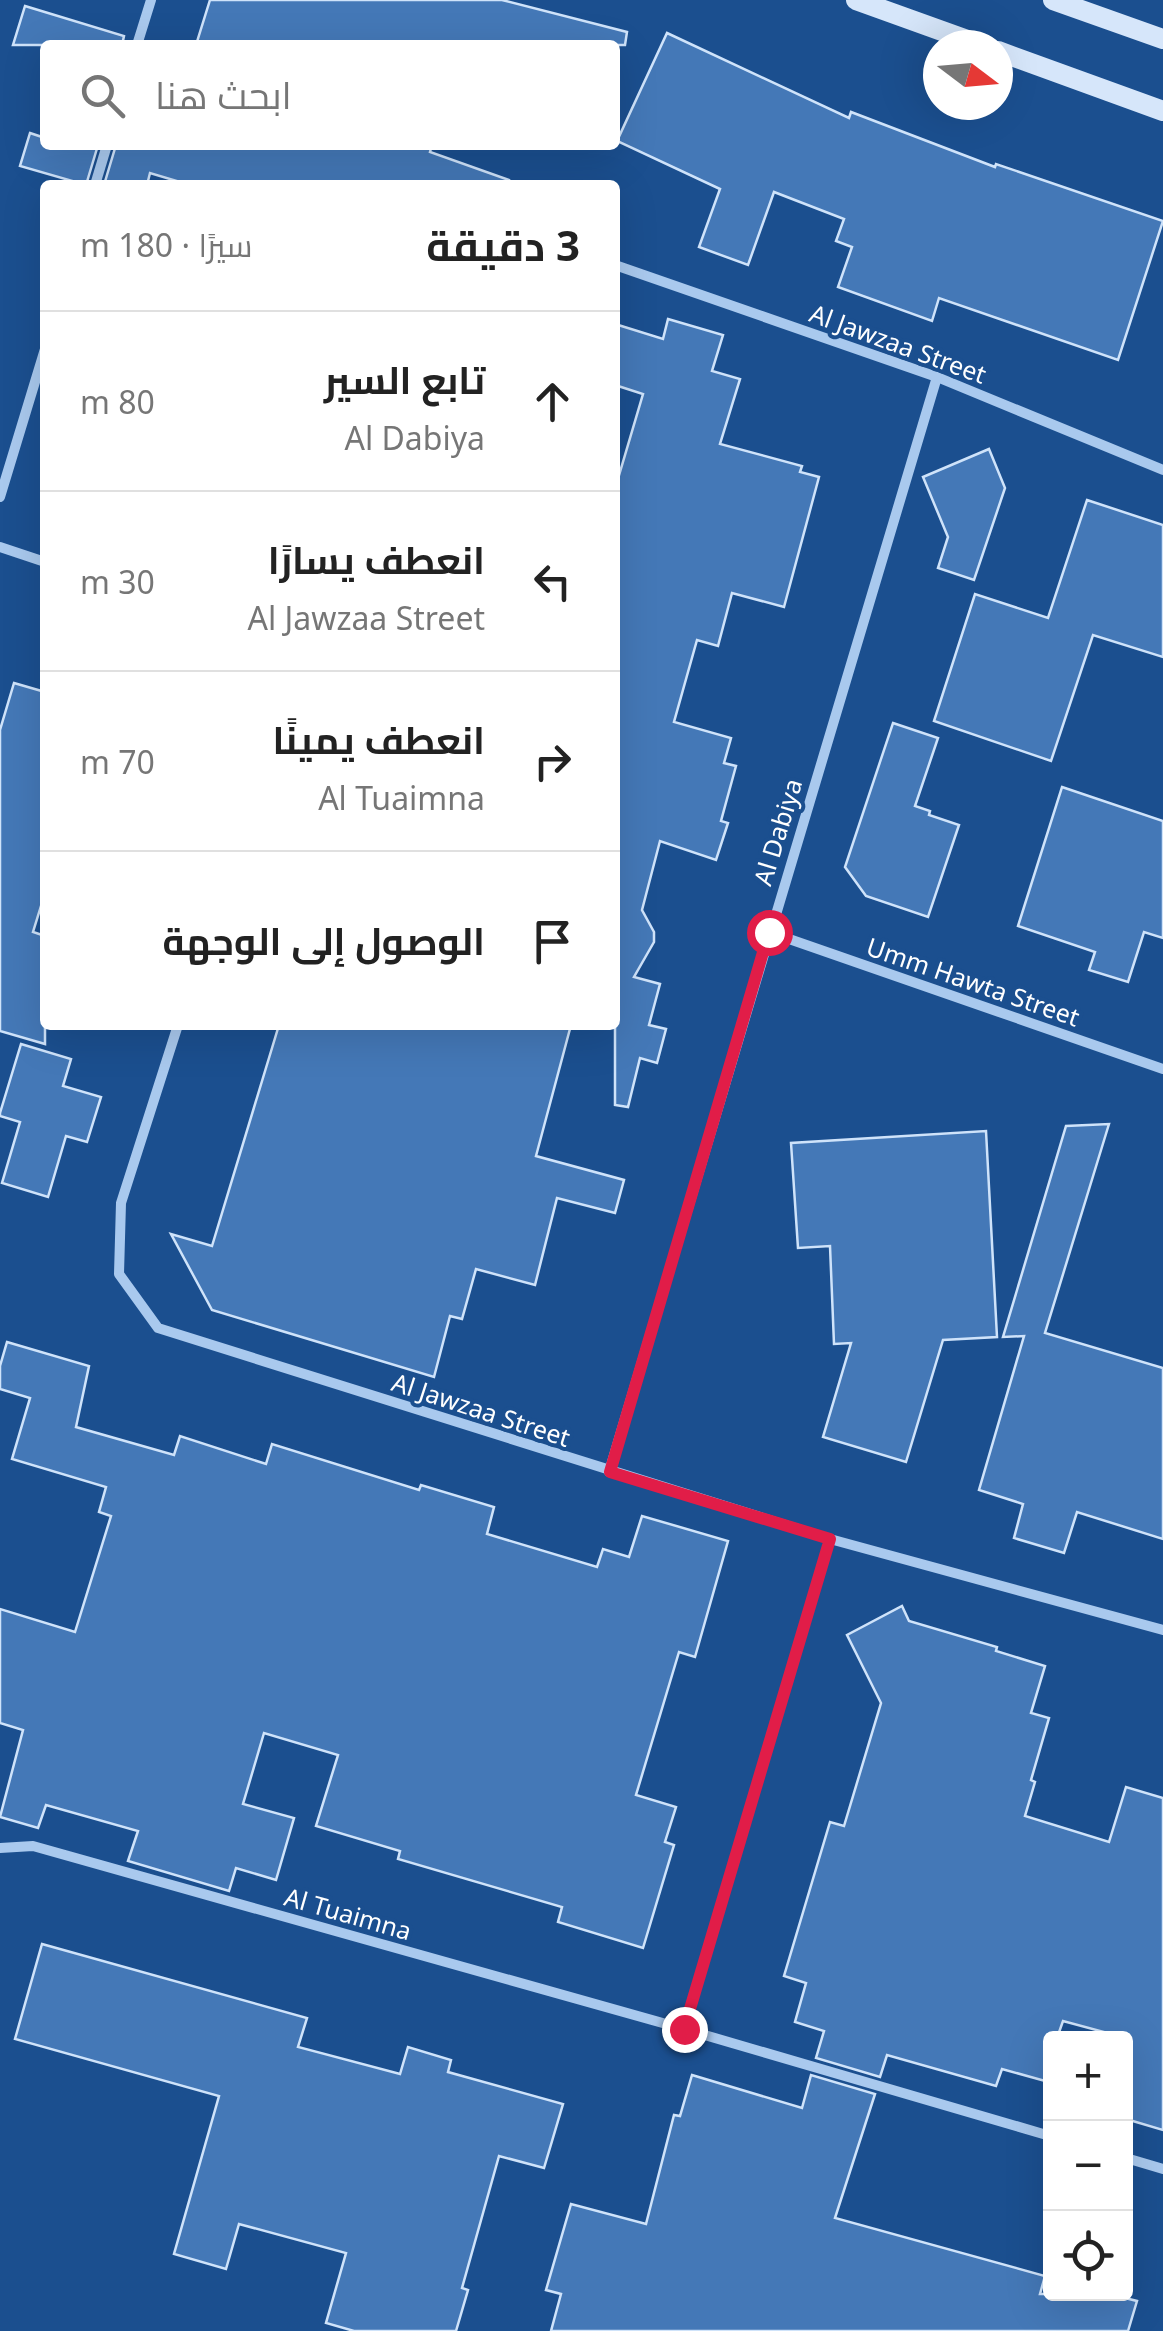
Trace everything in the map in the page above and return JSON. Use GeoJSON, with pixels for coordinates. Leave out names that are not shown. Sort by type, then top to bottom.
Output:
{"type":"FeatureCollection","features":[{"type":"Feature","properties":{"kind":"main road"},"geometry":{"type":"LineString","coordinates":[[856,0],[939,30]]}},
{"type":"Feature","properties":{"kind":"main road"},"geometry":{"type":"LineString","coordinates":[[1053,0],[1163,39]]}},
{"type":"Feature","properties":{"kind":"main road"},"geometry":{"type":"LineString","coordinates":[[1013,56],[1163,111]]}},
{"type":"Feature","properties":{"kind":"street"},"geometry":{"type":"LineString","coordinates":[[139,40],[151,0]]}},
{"type":"Feature","properties":{"kind":"street"},"geometry":{"type":"LineString","coordinates":[[96,180],[106,150]]}},
{"type":"Feature","properties":{"kind":"street","name":"Al Jawzaa Street"},"geometry":{"type":"LineString","coordinates":[[620,267],[937,377],[1163,470]]}},
{"type":"Feature","properties":{"kind":"street"},"geometry":{"type":"LineString","coordinates":[[0,497],[40,365]]}},
{"type":"Feature","properties":{"kind":"street","name":"Al Dabiya"},"geometry":{"type":"LineString","coordinates":[[610,1472],[937,377]]}},
{"type":"Feature","properties":{"kind":"street"},"geometry":{"type":"LineString","coordinates":[[0,547],[40,560]]}},
{"type":"Feature","properties":{"kind":"street","name":"Umm Hawta Street"},"geometry":{"type":"LineString","coordinates":[[769,932],[1163,1069]]}},
{"type":"Feature","properties":{"kind":"street","name":"Al Jawzaa Street"},"geometry":{"type":"LineString","coordinates":[[176,1030],[121,1203],[119,1274],[158,1328],[830,1539],[1163,1630]]}},
{"type":"Feature","properties":{"kind":"street"},"geometry":{"type":"LineString","coordinates":[[684,2029],[830,1539]]}},
{"type":"Feature","properties":{"kind":"street","name":"Al Tuaimna"},"geometry":{"type":"LineString","coordinates":[[0,1848],[33,1846],[1043,2134]]}},
{"type":"Feature","properties":{"kind":"street"},"geometry":{"type":"LineString","coordinates":[[1133,2160],[1163,2170]]}},
{"type":"Feature","properties":{"kind":"building"},"geometry":{"type":"Polygon","coordinates":[[[210,0],[502,0],[627,32],[625,45],[620,45],[620,40],[198,40],[210,0]]]}},
{"type":"Feature","properties":{"kind":"building"},"geometry":{"type":"Polygon","coordinates":[[[25,6],[124,36],[123,40],[40,40],[40,45],[13,45],[25,6]]]}},
{"type":"Feature","properties":{"kind":"building"},"geometry":{"type":"Polygon","coordinates":[[[667,33],[849,118],[851,112],[995,167],[996,164],[1163,221],[1118,360],[939,298],[932,321],[838,287],[852,247],[836,241],[844,219],[774,192],[748,265],[699,247],[720,189],[620,142],[620,135],[667,33]]]}},
{"type":"Feature","properties":{"kind":"building"},"geometry":{"type":"Polygon","coordinates":[[[30,133],[40,136],[40,150],[96,150],[88,180],[69,180],[20,166],[30,133]]]}},
{"type":"Feature","properties":{"kind":"building"},"geometry":{"type":"Polygon","coordinates":[[[114,150],[431,150],[509,180],[173,180],[150,173],[148,180],[106,180],[114,150]]]}},
{"type":"Feature","properties":{"kind":"building"},"geometry":{"type":"Polygon","coordinates":[[[668,319],[723,335],[712,371],[740,379],[720,444],[802,466],[800,472],[819,477],[784,607],[732,593],[718,646],[697,640],[674,722],[731,738],[724,763],[736,766],[721,821],[728,823],[716,860],[660,841],[642,910],[654,932],[654,942],[634,977],[660,984],[649,1025],[666,1029],[657,1063],[640,1058],[628,1107],[615,1105],[615,1030],[620,1030],[620,472],[643,394],[620,387],[620,326],[663,339],[668,319]]]}},
{"type":"Feature","properties":{"kind":"building"},"geometry":{"type":"Polygon","coordinates":[[[989,449],[1005,488],[974,580],[938,568],[948,537],[923,477],[989,449]]]}},
{"type":"Feature","properties":{"kind":"building"},"geometry":{"type":"Polygon","coordinates":[[[1087,500],[1163,525],[1163,657],[1093,635],[1051,761],[934,721],[975,594],[1048,618],[1087,500]]]}},
{"type":"Feature","properties":{"kind":"building"},"geometry":{"type":"Polygon","coordinates":[[[14,683],[40,691],[40,909],[33,932],[40,934],[40,1030],[45,1030],[45,1044],[0,1031],[0,730],[14,683]]]}},
{"type":"Feature","properties":{"kind":"building"},"geometry":{"type":"Polygon","coordinates":[[[893,723],[938,738],[915,806],[959,825],[928,917],[866,896],[845,867],[893,723]]]}},
{"type":"Feature","properties":{"kind":"building"},"geometry":{"type":"Polygon","coordinates":[[[1062,787],[1163,821],[1163,938],[1144,932],[1128,982],[1089,970],[1095,952],[1018,926],[1062,787]]]}},
{"type":"Feature","properties":{"kind":"building"},"geometry":{"type":"Polygon","coordinates":[[[277,1030],[570,1030],[536,1156],[624,1180],[615,1213],[557,1198],[535,1285],[476,1269],[462,1319],[450,1316],[434,1377],[212,1310],[171,1234],[212,1246],[277,1030]]]}},
{"type":"Feature","properties":{"kind":"building"},"geometry":{"type":"Polygon","coordinates":[[[21,1044],[71,1059],[63,1086],[101,1097],[87,1142],[66,1136],[48,1197],[2,1183],[20,1122],[0,1113],[21,1044]]]}},
{"type":"Feature","properties":{"kind":"building"},"geometry":{"type":"Polygon","coordinates":[[[1109,1124],[1045,1333],[1163,1368],[1163,1539],[1077,1512],[1064,1553],[1014,1538],[1023,1504],[979,1490],[1024,1336],[1003,1337],[1066,1126],[1109,1124]]]}},
{"type":"Feature","properties":{"kind":"building"},"geometry":{"type":"Polygon","coordinates":[[[986,1131],[997,1337],[943,1340],[906,1462],[823,1437],[851,1343],[834,1344],[830,1246],[798,1248],[791,1143],[986,1131]]]}},
{"type":"Feature","properties":{"kind":"building"},"geometry":{"type":"Polygon","coordinates":[[[7,1342],[89,1366],[76,1427],[174,1455],[180,1436],[266,1464],[272,1444],[419,1490],[421,1485],[494,1507],[487,1534],[597,1567],[603,1549],[629,1557],[642,1516],[728,1541],[695,1657],[679,1652],[636,1795],[676,1807],[665,1842],[674,1845],[643,1948],[558,1922],[562,1907],[398,1859],[400,1851],[316,1826],[338,1755],[264,1733],[243,1804],[294,1818],[276,1880],[236,1868],[229,1891],[128,1861],[138,1831],[46,1805],[38,1828],[0,1817],[23,1730],[0,1723],[0,1609],[75,1632],[111,1516],[99,1512],[106,1487],[12,1459],[30,1398],[0,1389],[0,1366],[7,1342]]]}},
{"type":"Feature","properties":{"kind":"building"},"geometry":{"type":"Polygon","coordinates":[[[902,1606],[909,1621],[1045,1666],[1031,1713],[1049,1718],[1025,1816],[1109,1842],[1126,1787],[1163,1798],[1163,2130],[1133,2121],[1133,2031],[1100,2031],[1063,2021],[1059,2031],[1043,2031],[1043,2080],[1002,2069],[996,2086],[887,2055],[880,2077],[816,2058],[824,2031],[795,2022],[806,1983],[784,1976],[830,1822],[844,1826],[881,1703],[847,1635],[902,1606]]]}},
{"type":"Feature","properties":{"kind":"building"},"geometry":{"type":"Polygon","coordinates":[[[42,1944],[307,2018],[298,2047],[400,2074],[408,2047],[451,2060],[448,2072],[563,2104],[544,2168],[499,2156],[462,2288],[468,2290],[456,2331],[354,2331],[326,2323],[346,2253],[239,2224],[226,2269],[174,2254],[219,2096],[15,2039],[42,1944]]]}},
{"type":"Feature","properties":{"kind":"building"},"geometry":{"type":"Polygon","coordinates":[[[692,2075],[802,2108],[811,2075],[875,2094],[835,2218],[1043,2275],[1043,2301],[1137,2301],[1128,2331],[551,2331],[561,2294],[546,2290],[571,2204],[646,2224],[674,2115],[680,2116],[692,2075]]]}},
{"type":"Feature","properties":{"kind":"route"},"geometry":{"type":"LineString","coordinates":[[684,2029],[830,1539],[610,1472],[769,932]]}}]}
